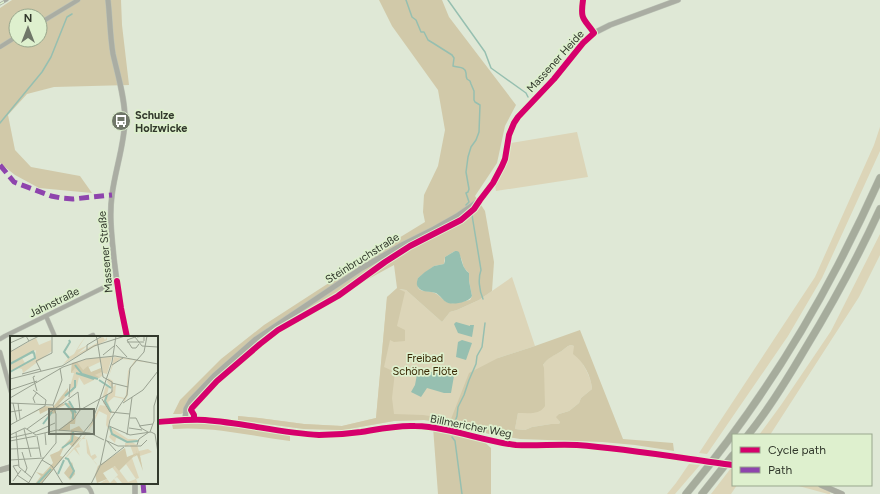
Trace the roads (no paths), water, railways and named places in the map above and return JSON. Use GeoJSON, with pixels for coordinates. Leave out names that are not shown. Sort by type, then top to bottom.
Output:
{"type":"FeatureCollection","features":[{"type":"Feature","properties":{"kind":"highway"},"geometry":{"type":"LineString","coordinates":[[686,494],[771,379],[809,318],[848,246],[880,178]]}},
{"type":"Feature","properties":{"kind":"highway"},"geometry":{"type":"LineString","coordinates":[[749,434],[784,385],[820,324],[849,272],[880,209]]}},
{"type":"Feature","properties":{"kind":"highway"},"geometry":{"type":"LineString","coordinates":[[702,494],[732,455]]}},
{"type":"Feature","properties":{"kind":"main road","name":"Billmericher Weg"},"geometry":{"type":"LineString","coordinates":[[158,422],[206,420],[281,431],[326,435],[397,426],[433,427],[480,438],[516,444],[600,447],[732,465]]}},
{"type":"Feature","properties":{"kind":"main road"},"geometry":{"type":"LineString","coordinates":[[0,470],[10,467]]}},
{"type":"Feature","properties":{"kind":"main road"},"geometry":{"type":"LineString","coordinates":[[823,486],[842,494]]}},
{"type":"Feature","properties":{"kind":"street"},"geometry":{"type":"LineString","coordinates":[[48,18],[78,0]]}},
{"type":"Feature","properties":{"kind":"street","name":"Massener Straße"},"geometry":{"type":"LineString","coordinates":[[108,0],[110,34],[121,90],[124,116],[123,145],[112,196],[110,214],[117,281],[127,336]]}},
{"type":"Feature","properties":{"kind":"street"},"geometry":{"type":"LineString","coordinates":[[583,0],[583,18],[594,33]]}},
{"type":"Feature","properties":{"kind":"street","name":"Massener Heide"},"geometry":{"type":"LineString","coordinates":[[531,103],[554,79],[583,43],[594,33],[610,25],[678,0]]}},
{"type":"Feature","properties":{"kind":"street","name":"Steinbruchstraße"},"geometry":{"type":"LineString","coordinates":[[185,420],[186,409],[191,400],[214,376],[256,340],[362,268],[446,222],[480,200],[493,183],[502,166],[509,135],[514,123],[531,103]]}},
{"type":"Feature","properties":{"kind":"street","name":"Jahnstraße"},"geometry":{"type":"LineString","coordinates":[[0,339],[117,281]]}},
{"type":"Feature","properties":{"kind":"street"},"geometry":{"type":"LineString","coordinates":[[46,316],[55,336]]}},
{"type":"Feature","properties":{"kind":"street"},"geometry":{"type":"LineString","coordinates":[[0,352],[10,388]]}},
{"type":"Feature","properties":{"kind":"street"},"geometry":{"type":"LineString","coordinates":[[50,494],[85,485],[90,489],[92,494]]}},
{"type":"Feature","properties":{"kind":"waterway"},"geometry":{"type":"LineString","coordinates":[[406,0],[412,17],[416,20],[421,32],[424,32],[428,40],[452,55],[454,58],[453,66],[464,69],[467,79],[470,81],[474,91],[474,100],[480,105],[479,132],[471,147],[468,157],[466,172],[469,189],[466,193],[469,202],[466,205]]}},
{"type":"Feature","properties":{"kind":"waterway"},"geometry":{"type":"LineString","coordinates":[[448,0],[485,52],[491,68],[526,93],[528,97]]}},
{"type":"Feature","properties":{"kind":"waterway"},"geometry":{"type":"LineString","coordinates":[[0,123],[42,72],[51,57],[67,17],[72,14]]}},
{"type":"Feature","properties":{"kind":"waterway"},"geometry":{"type":"LineString","coordinates":[[472,215],[481,270],[479,284],[483,299]]}},
{"type":"Feature","properties":{"kind":"waterway"},"geometry":{"type":"LineString","coordinates":[[454,425],[458,407],[476,364],[477,356],[482,347],[485,323]]}},
{"type":"Feature","properties":{"kind":"waterway"},"geometry":{"type":"LineString","coordinates":[[452,437],[455,441],[462,494]]}},
{"type":"Feature","properties":{"kind":"railway"},"geometry":{"type":"LineString","coordinates":[[0,4],[7,0]]}},
{"type":"Feature","properties":{"kind":"place","name":"Schulze Holzwicke"},"geometry":{"type":"Point","coordinates":[121,121]}},
{"type":"Feature","properties":{"kind":"park label","name":"Freibad Schöne Flöte"},"geometry":{"type":"Point","coordinates":[425,364]}}]}
